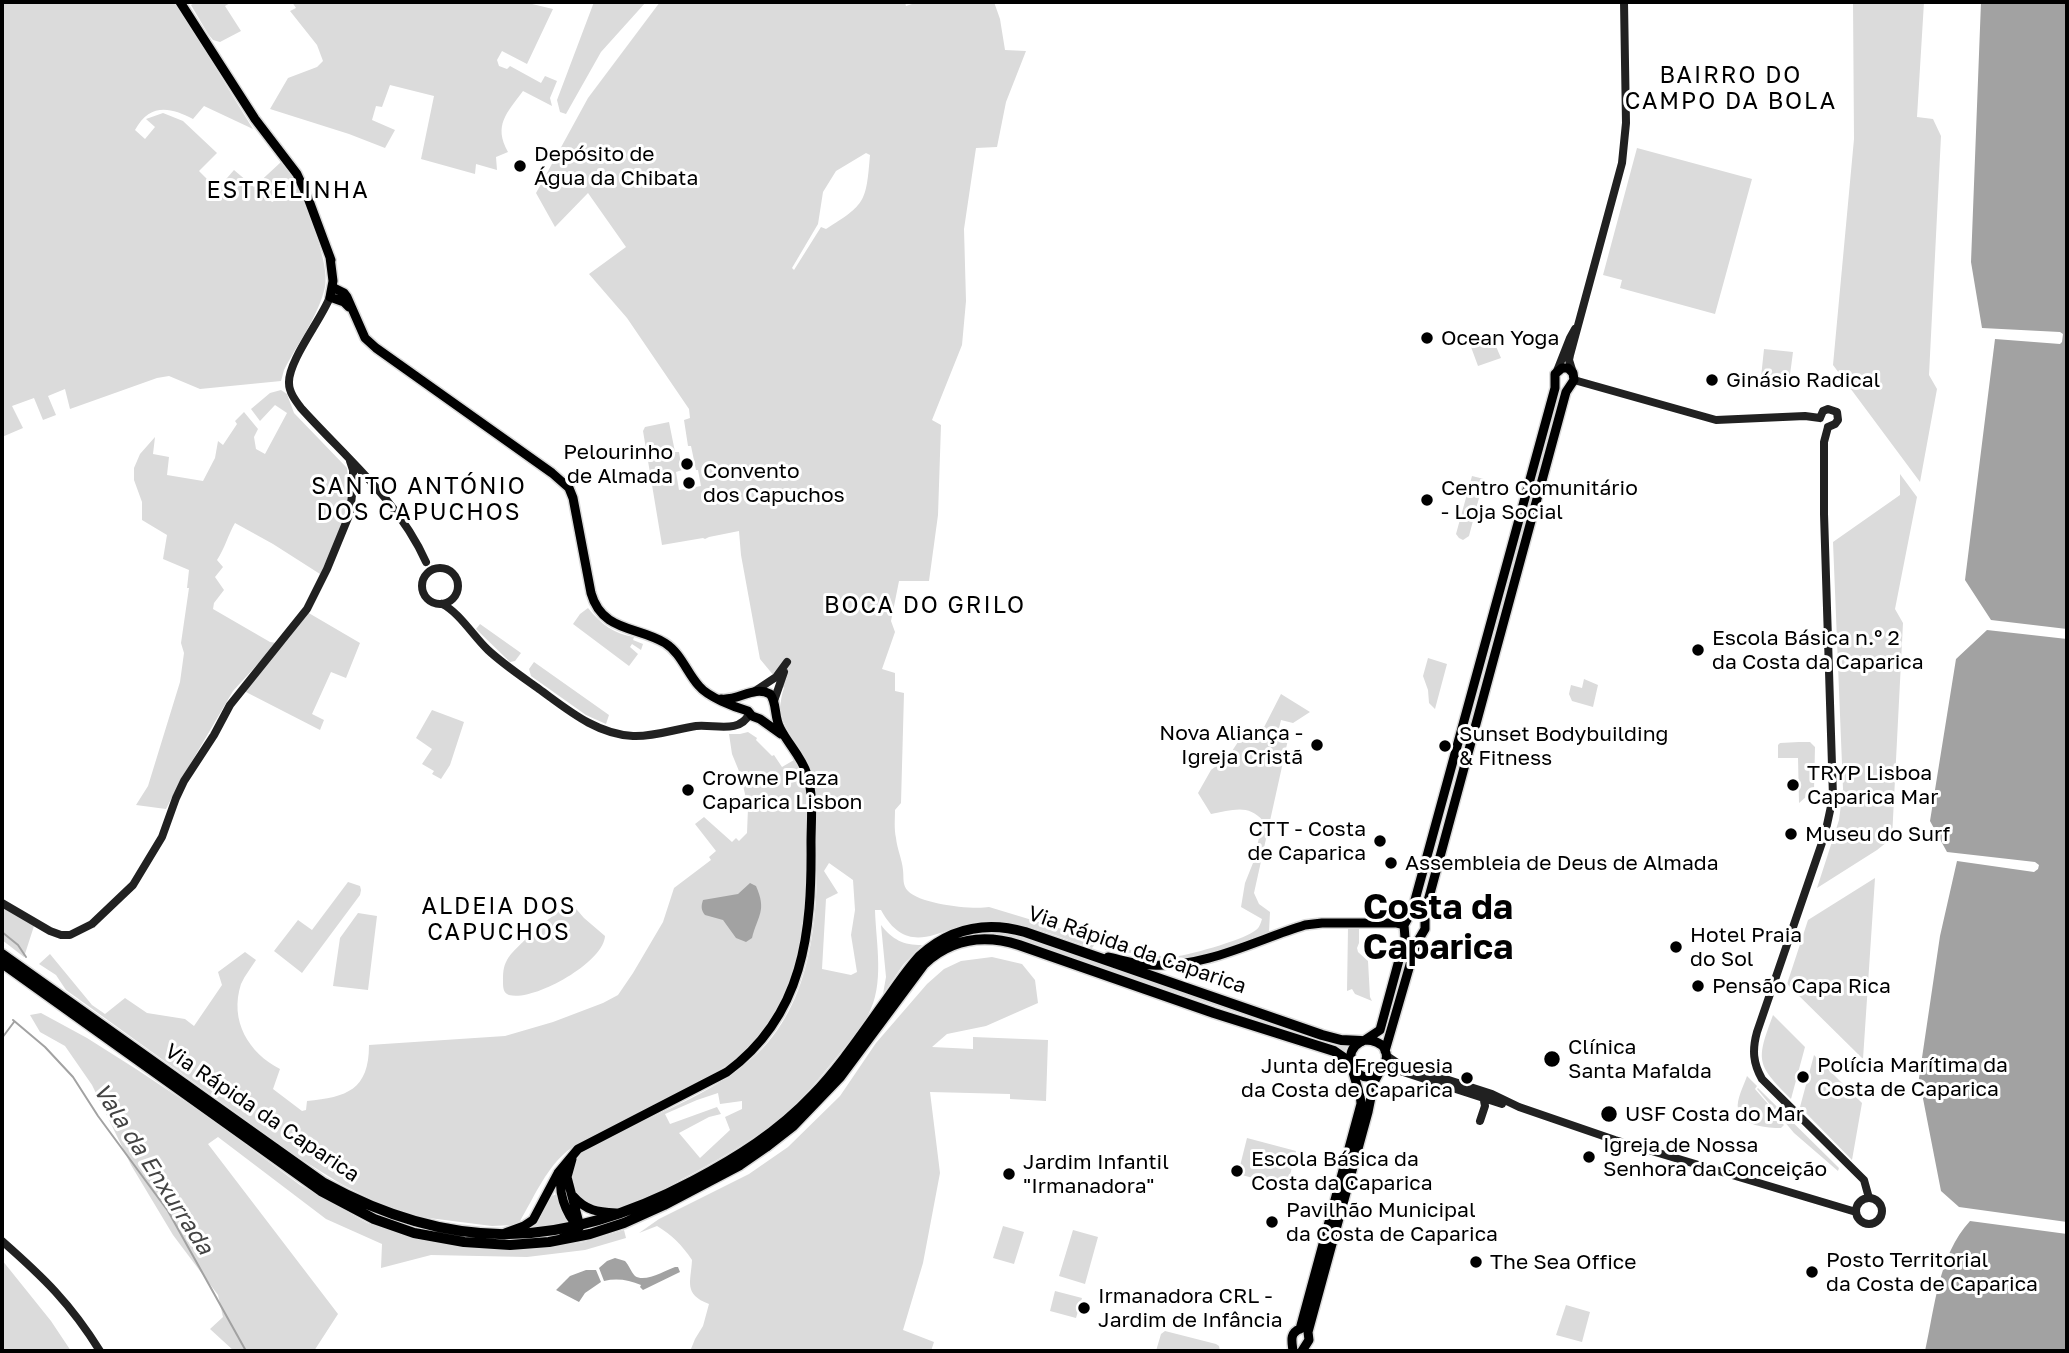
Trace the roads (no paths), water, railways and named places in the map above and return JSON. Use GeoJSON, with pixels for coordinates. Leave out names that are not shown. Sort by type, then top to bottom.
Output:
{"type":"FeatureCollection","features":[{"type":"Feature","properties":{"kind":"highway","name":"Via Rápida da Caparica"},"geometry":{"type":"LineString","coordinates":[[2,963],[21,972],[324,1183],[351,1198],[405,1219],[446,1229],[503,1234],[540,1232],[622,1214],[718,1168],[748,1150],[778,1128],[825,1082],[911,965],[930,947],[951,935],[980,927],[1002,927],[1033,934],[1322,1035],[1341,1040],[1363,1040]]}},
{"type":"Feature","properties":{"kind":"highway","name":"Via Rápida da Caparica"},"geometry":{"type":"LineString","coordinates":[[2,954],[21,972],[300,1176],[348,1206],[374,1219],[414,1233],[453,1241],[499,1245],[558,1241],[604,1230],[655,1210],[728,1172],[777,1139],[809,1111],[836,1082],[921,967],[940,951],[965,941],[997,939],[1019,945],[1334,1051],[1351,1064]]}},
{"type":"Feature","properties":{"kind":"highway"},"geometry":{"type":"LineString","coordinates":[[2,946],[21,972]]}},
{"type":"Feature","properties":{"kind":"highway"},"geometry":{"type":"LineString","coordinates":[[2,968],[21,972]]}},
{"type":"Feature","properties":{"kind":"main road"},"geometry":{"type":"LineString","coordinates":[[2,903],[54,933],[70,934],[83,929],[103,915],[133,885],[162,837],[184,782],[230,705],[307,609],[346,523],[357,479],[350,461],[301,408],[289,387],[289,375],[295,361],[322,316],[331,292],[331,260],[323,236],[297,174],[255,119],[180,2]]}},
{"type":"Feature","properties":{"kind":"main road"},"geometry":{"type":"LineString","coordinates":[[1293,1340],[1304,1348],[1309,1340],[1304,1331],[1361,1104],[1360,1090],[1351,1064],[1352,1050],[1380,1030],[1406,925],[1556,377],[1579,323],[1622,163],[1626,123],[1624,3]]}},
{"type":"Feature","properties":{"kind":"main road"},"geometry":{"type":"LineString","coordinates":[[331,292],[344,293],[348,297],[365,338],[376,348],[562,480],[569,488],[594,601],[606,618],[617,625],[665,643],[701,688],[754,716],[785,737],[799,755],[807,774],[811,808],[811,892],[800,965],[789,999],[757,1046],[736,1065],[713,1080],[578,1150],[570,1161],[565,1189]]}},
{"type":"Feature","properties":{"kind":"main road"},"geometry":{"type":"LineString","coordinates":[[1304,1331],[1372,1098],[1374,1082],[1386,1064],[1386,1053],[1416,944],[1423,934],[1426,905],[1566,392],[1572,380],[1568,349],[1570,338],[1579,323]]}},
{"type":"Feature","properties":{"kind":"main road"},"geometry":{"type":"LineString","coordinates":[[1556,377],[1565,368],[1572,380],[1716,420],[1805,416],[1820,418]]}},
{"type":"Feature","properties":{"kind":"main road"},"geometry":{"type":"LineString","coordinates":[[1556,377],[1564,387],[1572,380]]}},
{"type":"Feature","properties":{"kind":"main road"},"geometry":{"type":"LineString","coordinates":[[1825,409],[1835,410],[1838,420],[1833,426],[1828,426],[1822,424],[1821,413],[1825,409]]}},
{"type":"Feature","properties":{"kind":"main road"},"geometry":{"type":"LineString","coordinates":[[1828,426],[1824,442],[1824,514],[1833,797],[1825,834],[1757,1032],[1754,1055],[1765,1083],[1864,1180],[1869,1198]]}},
{"type":"Feature","properties":{"kind":"main road"},"geometry":{"type":"LineString","coordinates":[[357,479],[373,485],[407,525],[426,562],[427,569],[421,586],[424,595],[432,603],[443,604],[452,600],[458,590],[456,578],[448,570],[426,562]]}},
{"type":"Feature","properties":{"kind":"main road"},"geometry":{"type":"LineString","coordinates":[[424,577],[437,568]]}},
{"type":"Feature","properties":{"kind":"main road"},"geometry":{"type":"LineString","coordinates":[[452,600],[455,613]]}},
{"type":"Feature","properties":{"kind":"main road"},"geometry":{"type":"LineString","coordinates":[[443,604],[455,613],[469,631],[501,662],[592,725],[609,732],[635,736],[699,726],[728,727],[744,723],[754,716],[768,716],[774,706],[788,662],[776,677],[754,692],[739,698],[721,699]]}},
{"type":"Feature","properties":{"kind":"main road"},"geometry":{"type":"LineString","coordinates":[[754,692],[767,692],[785,737]]}},
{"type":"Feature","properties":{"kind":"main road"},"geometry":{"type":"LineString","coordinates":[[754,692],[747,701],[754,716]]}},
{"type":"Feature","properties":{"kind":"main road"},"geometry":{"type":"LineString","coordinates":[[1033,934],[1107,957],[1158,965],[1206,959],[1291,930],[1322,923],[1406,925],[1417,917],[1423,922]]}},
{"type":"Feature","properties":{"kind":"main road"},"geometry":{"type":"LineString","coordinates":[[1406,925],[1408,936],[1415,938],[1423,934]]}},
{"type":"Feature","properties":{"kind":"main road"},"geometry":{"type":"LineString","coordinates":[[1363,1040],[1378,1042],[1399,1064],[1481,1098]]}},
{"type":"Feature","properties":{"kind":"main road"},"geometry":{"type":"LineString","coordinates":[[1351,1064],[1356,1072],[1363,1076],[1397,1070],[1481,1098],[1499,1101],[1509,1107],[1519,1107],[1621,1142],[1856,1212]]}},
{"type":"Feature","properties":{"kind":"main road"},"geometry":{"type":"LineString","coordinates":[[503,1234],[530,1222],[537,1214],[558,1173],[570,1157],[587,1143]]}},
{"type":"Feature","properties":{"kind":"main road"},"geometry":{"type":"LineString","coordinates":[[570,1157],[562,1172],[568,1214],[578,1222],[582,1231],[604,1230]]}},
{"type":"Feature","properties":{"kind":"main road"},"geometry":{"type":"LineString","coordinates":[[565,1189],[587,1208],[622,1214]]}},
{"type":"Feature","properties":{"kind":"main road"},"geometry":{"type":"LineString","coordinates":[[544,1200],[552,1193],[565,1189]]}},
{"type":"Feature","properties":{"kind":"main road"},"geometry":{"type":"LineString","coordinates":[[1869,1198],[1876,1200],[1882,1211],[1879,1220],[1874,1224],[1865,1224],[1859,1220],[1856,1212],[1860,1202],[1869,1198]]}},
{"type":"Feature","properties":{"kind":"main road"},"geometry":{"type":"LineString","coordinates":[[558,1241],[572,1232],[578,1222]]}},
{"type":"Feature","properties":{"kind":"main road"},"geometry":{"type":"LineString","coordinates":[[2,1242],[55,1289],[79,1318],[100,1351]]}},
{"type":"Feature","properties":{"kind":"main road"},"geometry":{"type":"LineString","coordinates":[[1293,1351],[1293,1333],[1304,1331]]}},
{"type":"Feature","properties":{"kind":"waterway","name":"Vala da Enxurrada"},"geometry":{"type":"LineString","coordinates":[[2,932],[18,945],[26,957]]}},
{"type":"Feature","properties":{"kind":"waterway","name":"Vala da Enxurrada"},"geometry":{"type":"LineString","coordinates":[[13,1020],[45,1047],[73,1077],[98,1116],[168,1211],[246,1351]]}},
{"type":"Feature","properties":{"kind":"waterway"},"geometry":{"type":"LineString","coordinates":[[2,1038],[14,1022]]}},
{"type":"Feature","properties":{"kind":"place","name":"Depósito de Água da Chibata"},"geometry":{"type":"Point","coordinates":[520,166]}},
{"type":"Feature","properties":{"kind":"place","name":"Ocean Yoga"},"geometry":{"type":"Point","coordinates":[1427,338]}},
{"type":"Feature","properties":{"kind":"place","name":"Ginásio Radical"},"geometry":{"type":"Point","coordinates":[1712,380]}},
{"type":"Feature","properties":{"kind":"place","name":"Pelourinho de Almada"},"geometry":{"type":"Point","coordinates":[687,464]}},
{"type":"Feature","properties":{"kind":"place","name":"Convento dos Capuchos"},"geometry":{"type":"Point","coordinates":[689,483]}},
{"type":"Feature","properties":{"kind":"place","name":"Centro Comunitário - Loja Social"},"geometry":{"type":"Point","coordinates":[1427,500]}},
{"type":"Feature","properties":{"kind":"place","name":"Escola Básica n.º 2 da Costa da Caparica"},"geometry":{"type":"Point","coordinates":[1698,650]}},
{"type":"Feature","properties":{"kind":"place","name":"Nova Aliança - Igreja Cristã"},"geometry":{"type":"Point","coordinates":[1317,745]}},
{"type":"Feature","properties":{"kind":"place","name":"Sunset Bodybuilding & Fitness"},"geometry":{"type":"Point","coordinates":[1445,746]}},
{"type":"Feature","properties":{"kind":"place","name":"TRYP Lisboa Caparica Mar"},"geometry":{"type":"Point","coordinates":[1793,785]}},
{"type":"Feature","properties":{"kind":"place","name":"Crowne Plaza Caparica Lisbon"},"geometry":{"type":"Point","coordinates":[688,790]}},
{"type":"Feature","properties":{"kind":"place","name":"Museu do Surf"},"geometry":{"type":"Point","coordinates":[1791,834]}},
{"type":"Feature","properties":{"kind":"place","name":"CTT - Costa de Caparica"},"geometry":{"type":"Point","coordinates":[1380,841]}},
{"type":"Feature","properties":{"kind":"place","name":"Assembleia de Deus de Almada"},"geometry":{"type":"Point","coordinates":[1391,863]}},
{"type":"Feature","properties":{"kind":"place","name":"Hotel Praia do Sol"},"geometry":{"type":"Point","coordinates":[1676,947]}},
{"type":"Feature","properties":{"kind":"place","name":"Pensão Capa Rica"},"geometry":{"type":"Point","coordinates":[1698,986]}},
{"type":"Feature","properties":{"kind":"place","name":"Clínica Santa Mafalda"},"geometry":{"type":"Point","coordinates":[1552,1059]}},
{"type":"Feature","properties":{"kind":"place","name":"Polícia Marítima da Costa de Caparica"},"geometry":{"type":"Point","coordinates":[1803,1077]}},
{"type":"Feature","properties":{"kind":"place","name":"Junta de Freguesia da Costa de Caparica"},"geometry":{"type":"Point","coordinates":[1467,1078]}},
{"type":"Feature","properties":{"kind":"place","name":"USF Costa do Mar"},"geometry":{"type":"Point","coordinates":[1609,1114]}},
{"type":"Feature","properties":{"kind":"place","name":"Igreja de Nossa Senhora da Conceição"},"geometry":{"type":"Point","coordinates":[1589,1157]}},
{"type":"Feature","properties":{"kind":"place","name":"Escola Básica da Costa da Caparica"},"geometry":{"type":"Point","coordinates":[1237,1171]}},
{"type":"Feature","properties":{"kind":"place","name":"Jardim Infantil \"Irmanadora\""},"geometry":{"type":"Point","coordinates":[1009,1174]}},
{"type":"Feature","properties":{"kind":"place","name":"Pavilhão Municipal da Costa de Caparica"},"geometry":{"type":"Point","coordinates":[1272,1222]}},
{"type":"Feature","properties":{"kind":"place","name":"The Sea Office"},"geometry":{"type":"Point","coordinates":[1476,1262]}},
{"type":"Feature","properties":{"kind":"place","name":"Posto Territorial da Costa de Caparica"},"geometry":{"type":"Point","coordinates":[1812,1272]}},
{"type":"Feature","properties":{"kind":"place","name":"Irmanadora CRL - Jardim de Infância"},"geometry":{"type":"Point","coordinates":[1084,1308]}},
{"type":"Feature","properties":{"kind":"district","name":"BAIRRO DO CAMPO DA BOLA"},"geometry":{"type":"Point","coordinates":[1731,89]}},
{"type":"Feature","properties":{"kind":"district","name":"ESTRELINHA"},"geometry":{"type":"Point","coordinates":[288,191]}},
{"type":"Feature","properties":{"kind":"district","name":"SANTO ANTÓNIO DOS CAPUCHOS"},"geometry":{"type":"Point","coordinates":[419,500]}},
{"type":"Feature","properties":{"kind":"district","name":"BOCA DO GRILO"},"geometry":{"type":"Point","coordinates":[925,606]}},
{"type":"Feature","properties":{"kind":"district","name":"ALDEIA DOS CAPUCHOS"},"geometry":{"type":"Point","coordinates":[499,920]}},
{"type":"Feature","properties":{"kind":"district","name":"Costa da Caparica"},"geometry":{"type":"Point","coordinates":[1438,928]}}]}
